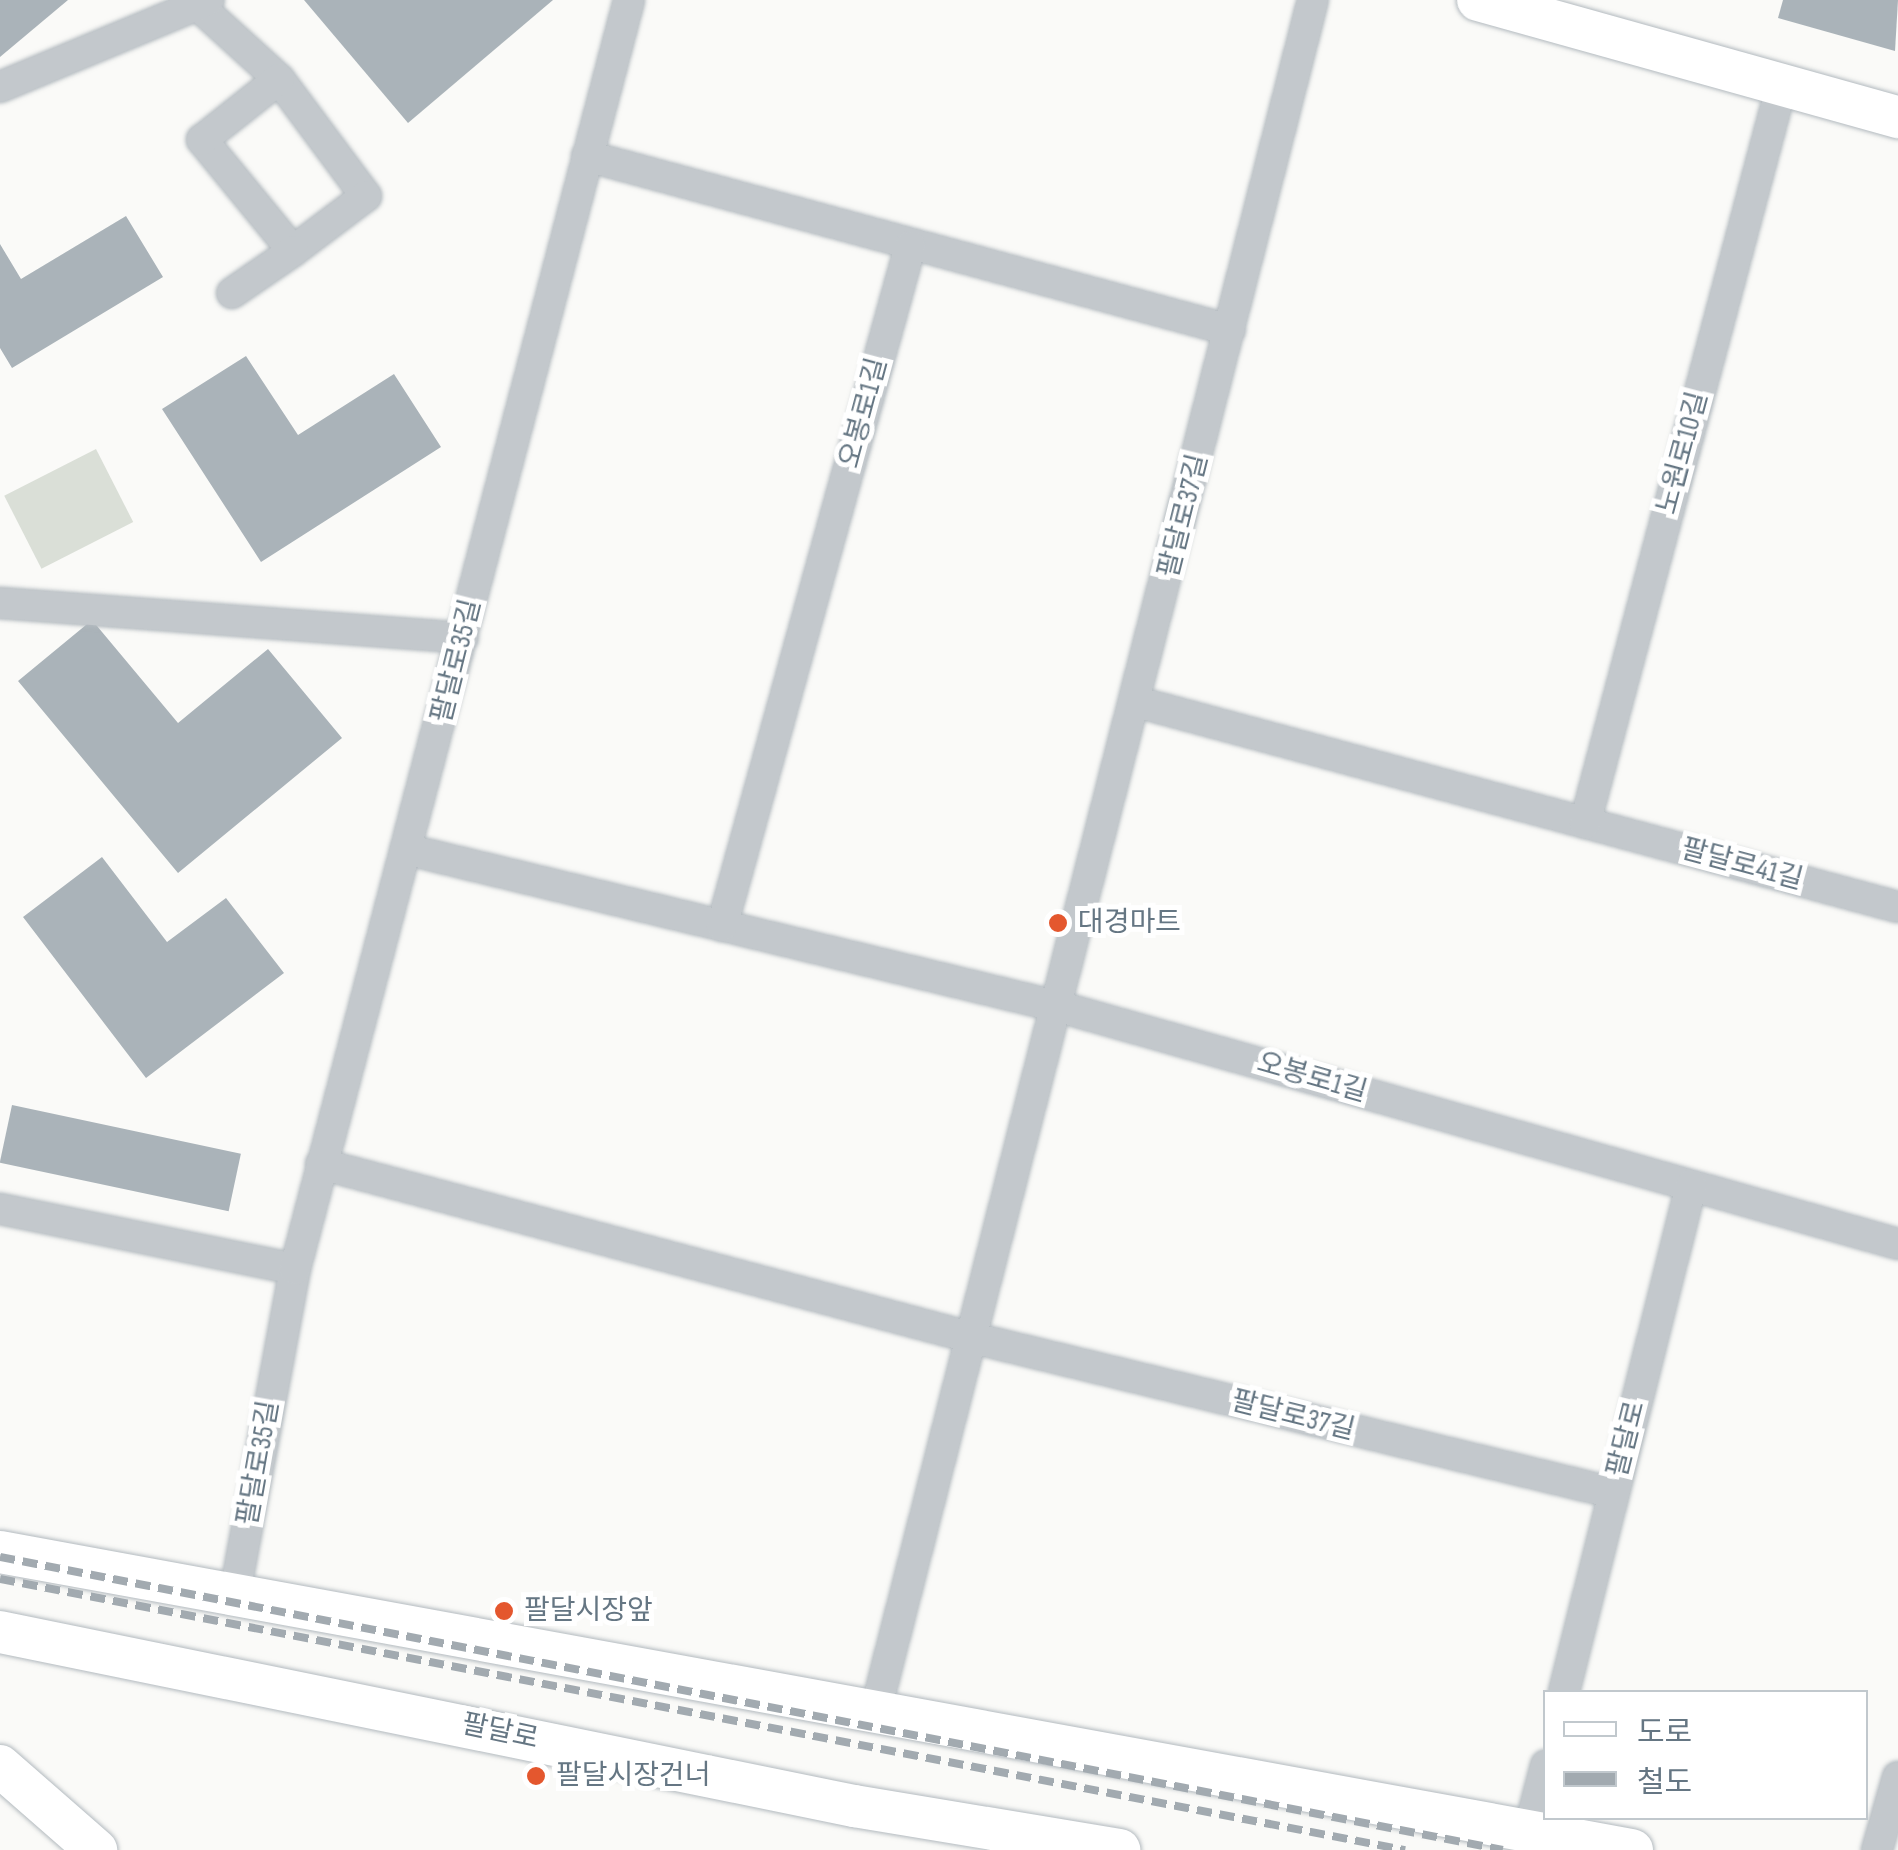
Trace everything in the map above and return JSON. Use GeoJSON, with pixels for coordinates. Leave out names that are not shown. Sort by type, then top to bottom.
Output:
{"type":"FeatureCollection","features":[{"type":"Feature","properties":{"kind":"main road"},"geometry":{"type":"LineString","coordinates":[[1478,0],[1898,117]]}},
{"type":"Feature","properties":{"kind":"main road"},"geometry":{"type":"LineString","coordinates":[[0,1552],[234,1598],[1632,1850]]}},
{"type":"Feature","properties":{"kind":"main road","name":"팔달로"},"geometry":{"type":"LineString","coordinates":[[0,1632],[854,1806],[1119,1850]]}},
{"type":"Feature","properties":{"kind":"main road"},"geometry":{"type":"LineString","coordinates":[[0,1766],[96,1850]]}},
{"type":"Feature","properties":{"kind":"street","name":"팔달로35길"},"geometry":{"type":"LineString","coordinates":[[234,1598],[295,1269],[409,850],[628,0]]}},
{"type":"Feature","properties":{"kind":"street","name":"팔달로37길"},"geometry":{"type":"LineString","coordinates":[[875,1713],[1060,1007],[1313,0]]}},
{"type":"Feature","properties":{"kind":"street"},"geometry":{"type":"LineString","coordinates":[[0,87],[205,5],[279,80],[366,196],[232,292]]}},
{"type":"Feature","properties":{"kind":"street"},"geometry":{"type":"LineString","coordinates":[[279,80],[202,140],[292,250]]}},
{"type":"Feature","properties":{"kind":"street","name":"노원로10길"},"geometry":{"type":"LineString","coordinates":[[1585,822],[1782,84]]}},
{"type":"Feature","properties":{"kind":"street"},"geometry":{"type":"LineString","coordinates":[[586,156],[910,247],[1230,330]]}},
{"type":"Feature","properties":{"kind":"street","name":"오봉로1길"},"geometry":{"type":"LineString","coordinates":[[722,926],[910,247]]}},
{"type":"Feature","properties":{"kind":"street"},"geometry":{"type":"LineString","coordinates":[[0,603],[464,638]]}},
{"type":"Feature","properties":{"kind":"street"},"geometry":{"type":"LineString","coordinates":[[1137,702],[1585,822]]}},
{"type":"Feature","properties":{"kind":"street","name":"팔달로41길"},"geometry":{"type":"LineString","coordinates":[[1585,822],[1898,906]]}},
{"type":"Feature","properties":{"kind":"street","name":"오봉로1길"},"geometry":{"type":"LineString","coordinates":[[409,850],[1060,1007],[1898,1244]]}},
{"type":"Feature","properties":{"kind":"street"},"geometry":{"type":"LineString","coordinates":[[321,1164],[973,1338]]}},
{"type":"Feature","properties":{"kind":"street","name":"팔달로"},"geometry":{"type":"LineString","coordinates":[[1565,1690],[1691,1186]]}},
{"type":"Feature","properties":{"kind":"street"},"geometry":{"type":"LineString","coordinates":[[0,1209],[295,1269]]}},
{"type":"Feature","properties":{"kind":"street","name":"팔달로37길"},"geometry":{"type":"LineString","coordinates":[[973,1338],[1614,1494]]}},
{"type":"Feature","properties":{"kind":"street"},"geometry":{"type":"LineString","coordinates":[[1529,1830],[1543,1776]]}},
{"type":"Feature","properties":{"kind":"street"},"geometry":{"type":"LineString","coordinates":[[1877,1850],[1898,1777]]}},
{"type":"Feature","properties":{"kind":"shaded area"},"geometry":{"type":"Polygon","coordinates":[[[96,449],[133,522],[41,569],[4,496],[96,449]]]}},
{"type":"Feature","properties":{"kind":"building"},"geometry":{"type":"Polygon","coordinates":[[[0,0],[68,0],[0,57],[0,0]]]}},
{"type":"Feature","properties":{"kind":"building"},"geometry":{"type":"Polygon","coordinates":[[[304,0],[553,0],[408,123],[304,0]]]}},
{"type":"Feature","properties":{"kind":"building"},"geometry":{"type":"Polygon","coordinates":[[[1783,0],[1898,0],[1895,51],[1778,18],[1783,0]]]}},
{"type":"Feature","properties":{"kind":"building"},"geometry":{"type":"Polygon","coordinates":[[[126,216],[163,277],[12,368],[0,348],[0,244],[21,279],[126,216]]]}},
{"type":"Feature","properties":{"kind":"building"},"geometry":{"type":"Polygon","coordinates":[[[246,356],[298,435],[394,374],[441,447],[261,562],[162,409],[246,356]]]}},
{"type":"Feature","properties":{"kind":"building"},"geometry":{"type":"Polygon","coordinates":[[[92,620],[178,723],[268,649],[342,738],[178,873],[18,681],[92,620]]]}},
{"type":"Feature","properties":{"kind":"building"},"geometry":{"type":"Polygon","coordinates":[[[102,857],[167,942],[226,898],[284,973],[146,1078],[23,917],[102,857]]]}},
{"type":"Feature","properties":{"kind":"building"},"geometry":{"type":"Polygon","coordinates":[[[12,1105],[241,1154],[229,1211],[0,1163],[12,1105]]]}},
{"type":"Feature","properties":{"kind":"railway"},"geometry":{"type":"LineString","coordinates":[[0,1557],[1503,1850]]}},
{"type":"Feature","properties":{"kind":"railway"},"geometry":{"type":"LineString","coordinates":[[0,1579],[1405,1850]]}},
{"type":"Feature","properties":{"kind":"place","name":"대경마트"},"geometry":{"type":"Point","coordinates":[1058,923]}},
{"type":"Feature","properties":{"kind":"place","name":"팔달시장앞"},"geometry":{"type":"Point","coordinates":[504,1611]}},
{"type":"Feature","properties":{"kind":"place","name":"팔달시장건너"},"geometry":{"type":"Point","coordinates":[536,1776]}}]}
